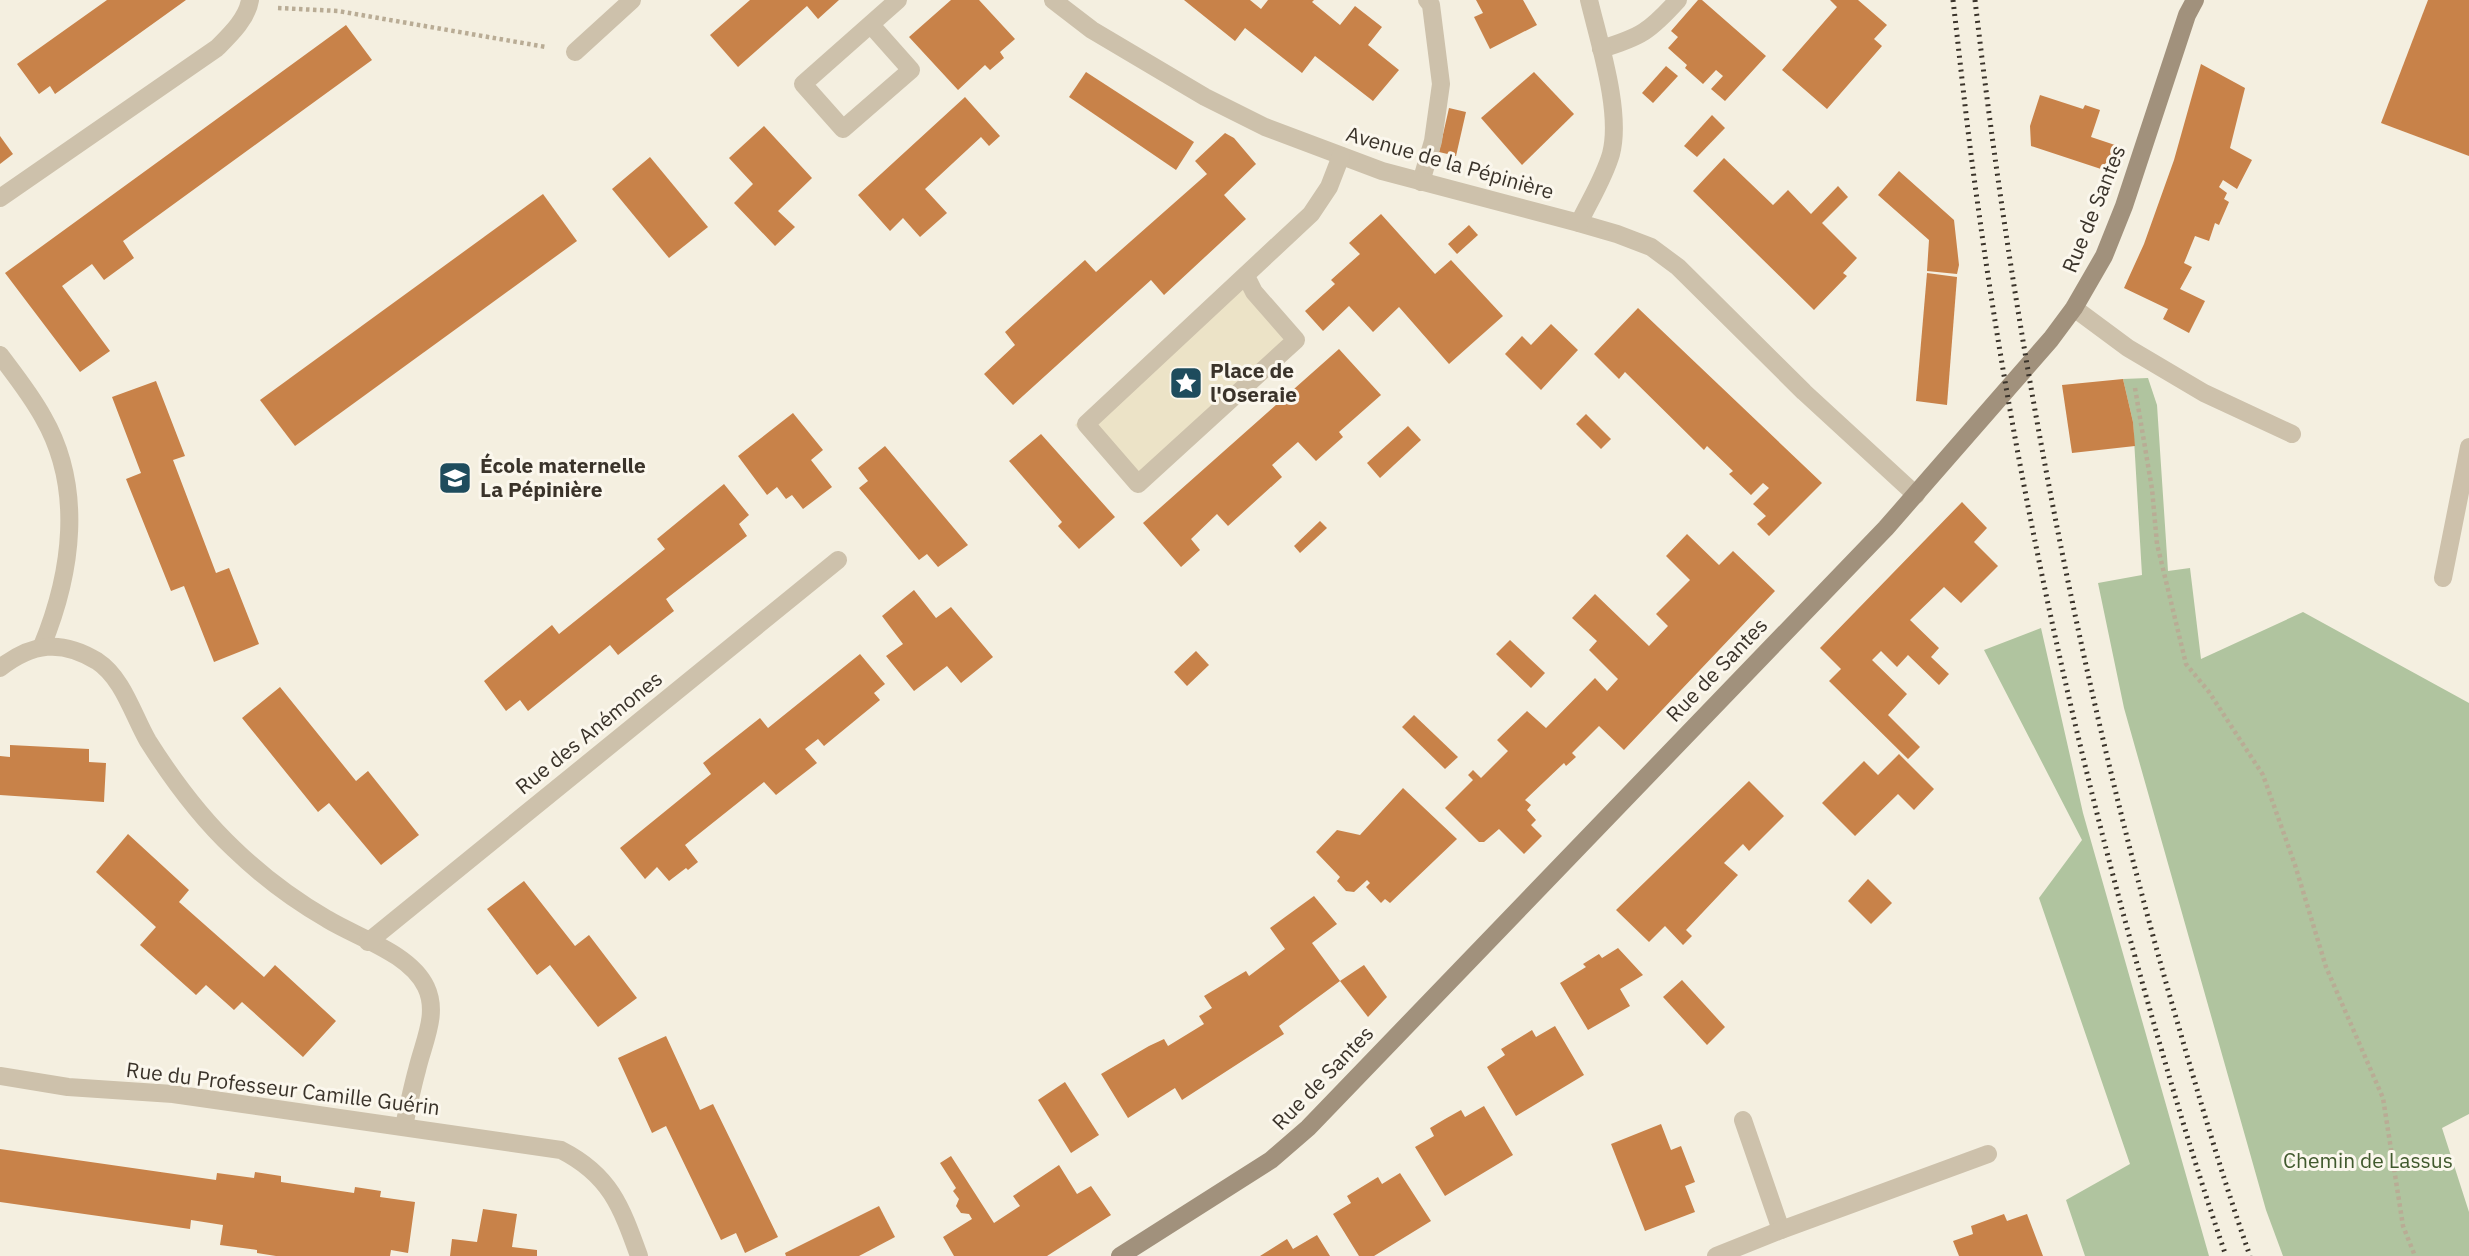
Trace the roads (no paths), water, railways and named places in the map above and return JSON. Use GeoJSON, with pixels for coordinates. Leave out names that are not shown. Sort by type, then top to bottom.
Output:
{"type":"FeatureCollection","features":[{"type":"Feature","properties":{"kind":"street"},"geometry":{"type":"LineString","coordinates":[[575,52],[632,0]]}},
{"type":"Feature","properties":{"kind":"street"},"geometry":{"type":"LineString","coordinates":[[870,25],[911,70],[843,130],[803,85],[870,25],[898,0]]}},
{"type":"Feature","properties":{"kind":"street","name":"Avenue de la Pépinière"},"geometry":{"type":"LineString","coordinates":[[1053,0],[1092,30],[1205,97],[1265,127],[1421,183],[1579,223],[1651,247],[1678,267],[1804,392],[1916,495]]}},
{"type":"Feature","properties":{"kind":"street"},"geometry":{"type":"LineString","coordinates":[[1421,183],[1433,141],[1441,84],[1432,5],[1427,0]]}},
{"type":"Feature","properties":{"kind":"street"},"geometry":{"type":"LineString","coordinates":[[1579,223],[1611,152],[1613,113],[1589,0]]}},
{"type":"Feature","properties":{"kind":"street"},"geometry":{"type":"LineString","coordinates":[[1601,49],[1646,33],[1678,0]]}},
{"type":"Feature","properties":{"kind":"street","name":"Rue de Santes"},"geometry":{"type":"LineString","coordinates":[[1120,1256],[1287,1147],[1916,495],[2051,339],[2074,308],[2104,256],[2187,15],[2195,0]]}},
{"type":"Feature","properties":{"kind":"street"},"geometry":{"type":"LineString","coordinates":[[0,198],[217,48],[235,29],[250,3]]}},
{"type":"Feature","properties":{"kind":"street"},"geometry":{"type":"LineString","coordinates":[[1246,276],[1254,292],[1296,340],[1138,484],[1086,424],[1311,214],[1329,187],[1341,156]]}},
{"type":"Feature","properties":{"kind":"street"},"geometry":{"type":"LineString","coordinates":[[2074,308],[2128,348],[2204,393],[2291,434]]}},
{"type":"Feature","properties":{"kind":"street"},"geometry":{"type":"LineString","coordinates":[[0,355],[44,418],[63,463],[68,489],[67,561],[54,617],[42,646]]}},
{"type":"Feature","properties":{"kind":"street"},"geometry":{"type":"LineString","coordinates":[[2443,578],[2469,447]]}},
{"type":"Feature","properties":{"kind":"street","name":"Rue des Anémones"},"geometry":{"type":"LineString","coordinates":[[368,942],[838,561]]}},
{"type":"Feature","properties":{"kind":"street"},"geometry":{"type":"LineString","coordinates":[[0,668],[25,650],[42,646],[66,649],[94,659],[104,666],[116,680],[167,769],[197,809],[233,849],[276,884],[325,918],[409,965],[428,991],[431,1013],[404,1126]]}},
{"type":"Feature","properties":{"kind":"street","name":"Rue du Professeur Camille Guérin"},"geometry":{"type":"LineString","coordinates":[[0,1076],[68,1087],[173,1094],[561,1150],[582,1161],[599,1175],[613,1194],[639,1256]]}},
{"type":"Feature","properties":{"kind":"street"},"geometry":{"type":"LineString","coordinates":[[1743,1120],[1781,1230]]}},
{"type":"Feature","properties":{"kind":"street"},"geometry":{"type":"LineString","coordinates":[[1716,1256],[1988,1154]]}},
{"type":"Feature","properties":{"kind":"railway"},"geometry":{"type":"LineString","coordinates":[[1953,0],[1971,154],[2007,393],[2063,671],[2132,946],[2177,1102],[2226,1256]]}},
{"type":"Feature","properties":{"kind":"railway"},"geometry":{"type":"LineString","coordinates":[[1975,0],[1991,130],[2031,387],[2081,642],[2142,895],[2203,1110],[2250,1256]]}},
{"type":"Feature","properties":{"kind":"place","name":"Place de l'Oseraie"},"geometry":{"type":"Point","coordinates":[1186,383]}},
{"type":"Feature","properties":{"kind":"place","name":"École maternelle La Pépinière"},"geometry":{"type":"Point","coordinates":[455,478]}},
{"type":"Feature","properties":{"kind":"park label","name":"Chemin de Lassus"},"geometry":{"type":"Point","coordinates":[2368,1161]}}]}
